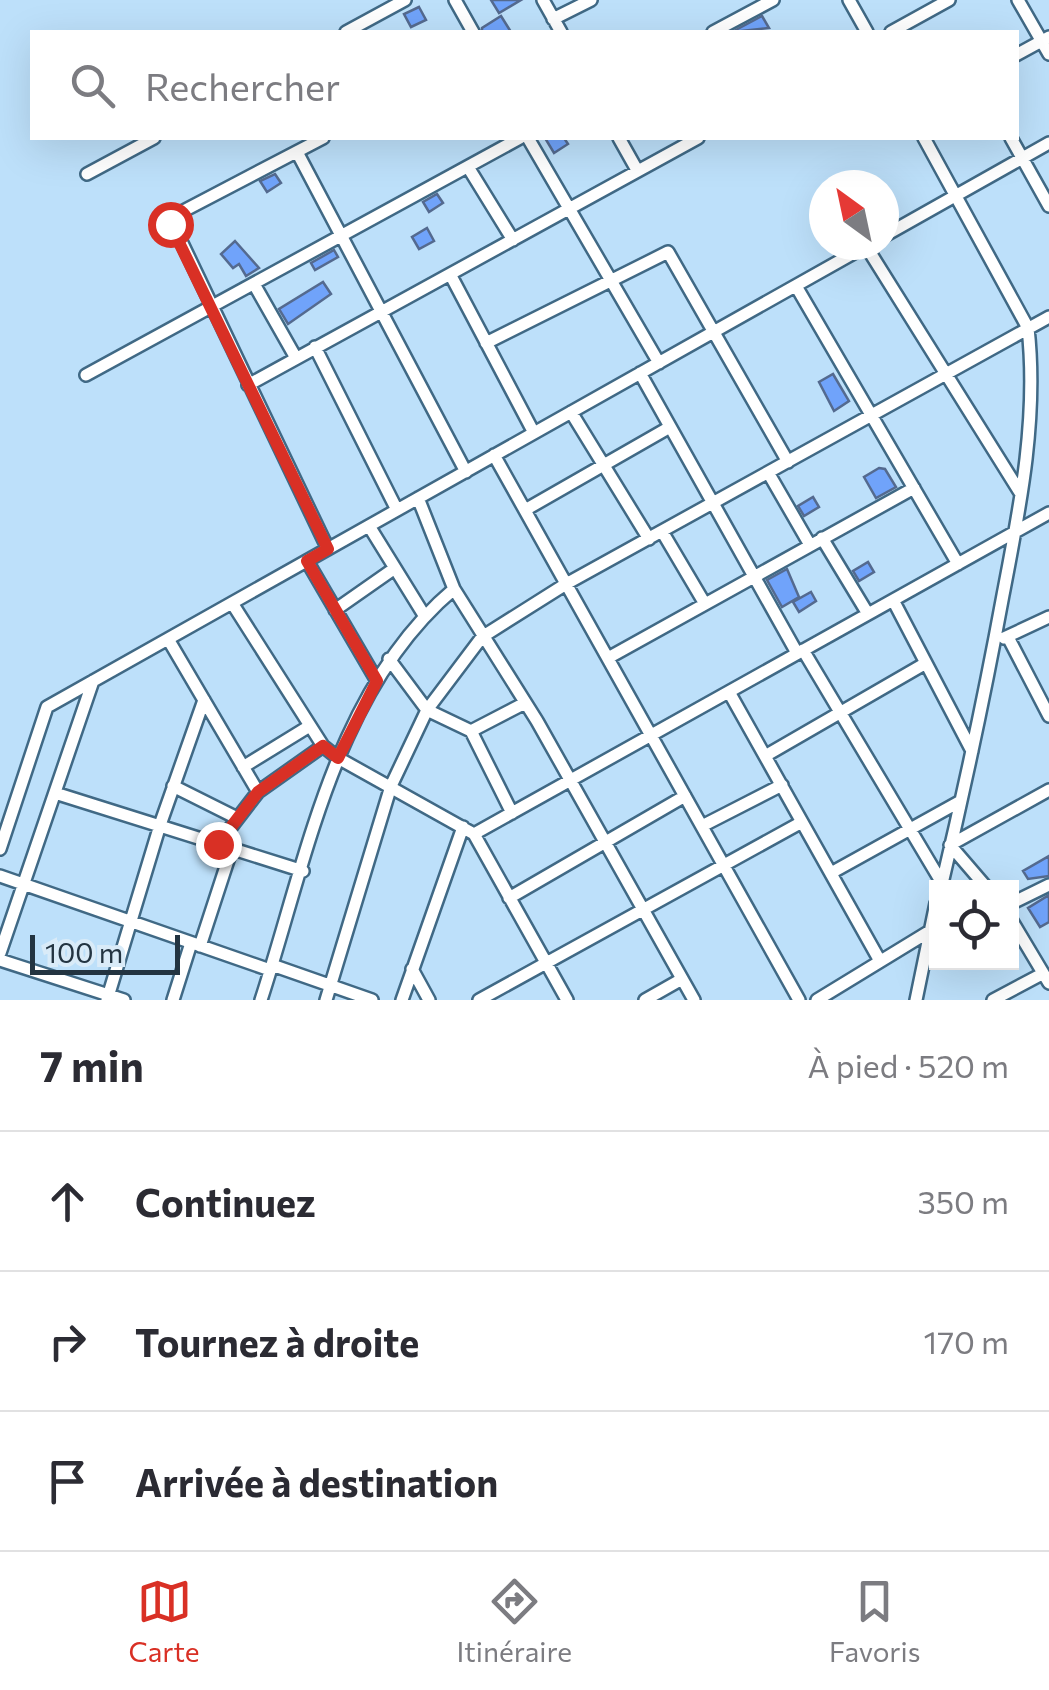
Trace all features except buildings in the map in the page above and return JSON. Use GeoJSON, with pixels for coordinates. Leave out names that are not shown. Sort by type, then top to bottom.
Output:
{"type":"FeatureCollection","features":[{"type":"Feature","properties":{"kind":"street"},"geometry":{"type":"LineString","coordinates":[[350,30],[405,0]]}},
{"type":"Feature","properties":{"kind":"street"},"geometry":{"type":"LineString","coordinates":[[456,0],[472,30]]}},
{"type":"Feature","properties":{"kind":"street"},"geometry":{"type":"LineString","coordinates":[[543,0],[559,30]]}},
{"type":"Feature","properties":{"kind":"street"},"geometry":{"type":"LineString","coordinates":[[553,20],[592,0]]}},
{"type":"Feature","properties":{"kind":"street"},"geometry":{"type":"LineString","coordinates":[[717,30],[773,0]]}},
{"type":"Feature","properties":{"kind":"street"},"geometry":{"type":"LineString","coordinates":[[849,0],[866,30]]}},
{"type":"Feature","properties":{"kind":"street"},"geometry":{"type":"LineString","coordinates":[[895,30],[949,0]]}},
{"type":"Feature","properties":{"kind":"street"},"geometry":{"type":"LineString","coordinates":[[1018,0],[1045,39],[1049,54]]}},
{"type":"Feature","properties":{"kind":"street"},"geometry":{"type":"LineString","coordinates":[[1019,53],[1045,39]]}},
{"type":"Feature","properties":{"kind":"street"},"geometry":{"type":"LineString","coordinates":[[87,174],[150,140]]}},
{"type":"Feature","properties":{"kind":"street"},"geometry":{"type":"LineString","coordinates":[[319,140],[170,218],[328,549]]}},
{"type":"Feature","properties":{"kind":"street"},"geometry":{"type":"LineString","coordinates":[[86,375],[517,140]]}},
{"type":"Feature","properties":{"kind":"street"},"geometry":{"type":"LineString","coordinates":[[529,140],[659,363]]}},
{"type":"Feature","properties":{"kind":"street"},"geometry":{"type":"LineString","coordinates":[[620,140],[638,170]]}},
{"type":"Feature","properties":{"kind":"street"},"geometry":{"type":"LineString","coordinates":[[248,385],[694,140]]}},
{"type":"Feature","properties":{"kind":"street"},"geometry":{"type":"LineString","coordinates":[[925,140],[1028,328],[1032,404],[996,636],[942,880]]}},
{"type":"Feature","properties":{"kind":"street"},"geometry":{"type":"LineString","coordinates":[[1012,140],[1049,206]]}},
{"type":"Feature","properties":{"kind":"street"},"geometry":{"type":"LineString","coordinates":[[899,228],[1049,144]]}},
{"type":"Feature","properties":{"kind":"street"},"geometry":{"type":"LineString","coordinates":[[297,152],[339,238],[466,472]]}},
{"type":"Feature","properties":{"kind":"street"},"geometry":{"type":"LineString","coordinates":[[468,168],[513,240]]}},
{"type":"Feature","properties":{"kind":"street"},"geometry":{"type":"LineString","coordinates":[[486,343],[668,252],[788,462]]}},
{"type":"Feature","properties":{"kind":"street"},"geometry":{"type":"LineString","coordinates":[[0,849],[47,707],[842,260]]}},
{"type":"Feature","properties":{"kind":"street"},"geometry":{"type":"LineString","coordinates":[[876,260],[1021,494]]}},
{"type":"Feature","properties":{"kind":"street"},"geometry":{"type":"LineString","coordinates":[[450,274],[534,433]]}},
{"type":"Feature","properties":{"kind":"street"},"geometry":{"type":"LineString","coordinates":[[254,284],[296,358]]}},
{"type":"Feature","properties":{"kind":"street"},"geometry":{"type":"LineString","coordinates":[[796,286],[958,564]]}},
{"type":"Feature","properties":{"kind":"street"},"geometry":{"type":"LineString","coordinates":[[326,1000],[391,786],[426,710],[482,637],[566,584],[1049,316]]}},
{"type":"Feature","properties":{"kind":"street"},"geometry":{"type":"LineString","coordinates":[[315,348],[398,510]]}},
{"type":"Feature","properties":{"kind":"street"},"geometry":{"type":"LineString","coordinates":[[640,373],[712,505],[800,652],[842,712],[938,880]]}},
{"type":"Feature","properties":{"kind":"street"},"geometry":{"type":"LineString","coordinates":[[571,412],[649,540]]}},
{"type":"Feature","properties":{"kind":"street"},"geometry":{"type":"LineString","coordinates":[[524,510],[670,427]]}},
{"type":"Feature","properties":{"kind":"street"},"geometry":{"type":"LineString","coordinates":[[494,456],[800,1000]]}},
{"type":"Feature","properties":{"kind":"street"},"geometry":{"type":"LineString","coordinates":[[769,474],[810,545]]}},
{"type":"Feature","properties":{"kind":"street"},"geometry":{"type":"LineString","coordinates":[[608,658],[914,488]]}},
{"type":"Feature","properties":{"kind":"street"},"geometry":{"type":"LineString","coordinates":[[418,498],[454,590],[525,702],[694,1000]]}},
{"type":"Feature","properties":{"kind":"street"},"geometry":{"type":"LineString","coordinates":[[402,1000],[468,831],[512,812],[1049,513]]}},
{"type":"Feature","properties":{"kind":"street"},"geometry":{"type":"LineString","coordinates":[[368,526],[424,614]]}},
{"type":"Feature","properties":{"kind":"street"},"geometry":{"type":"LineString","coordinates":[[663,533],[705,604]]}},
{"type":"Feature","properties":{"kind":"street"},"geometry":{"type":"LineString","coordinates":[[822,538],[868,614]]}},
{"type":"Feature","properties":{"kind":"street"},"geometry":{"type":"LineString","coordinates":[[307,561],[377,681]]}},
{"type":"Feature","properties":{"kind":"street"},"geometry":{"type":"LineString","coordinates":[[335,610],[395,568]]}},
{"type":"Feature","properties":{"kind":"street"},"geometry":{"type":"LineString","coordinates":[[261,1000],[338,758],[389,659],[424,614],[454,590]]}},
{"type":"Feature","properties":{"kind":"street"},"geometry":{"type":"LineString","coordinates":[[893,600],[972,751]]}},
{"type":"Feature","properties":{"kind":"street"},"geometry":{"type":"LineString","coordinates":[[232,603],[323,746],[468,831],[567,1000]]}},
{"type":"Feature","properties":{"kind":"street"},"geometry":{"type":"LineString","coordinates":[[1009,640],[1049,616]]}},
{"type":"Feature","properties":{"kind":"street"},"geometry":{"type":"LineString","coordinates":[[996,636],[1009,640],[1049,716]]}},
{"type":"Feature","properties":{"kind":"street"},"geometry":{"type":"LineString","coordinates":[[168,639],[258,792]]}},
{"type":"Feature","properties":{"kind":"street"},"geometry":{"type":"LineString","coordinates":[[389,659],[426,710],[471,731],[512,812]]}},
{"type":"Feature","properties":{"kind":"street"},"geometry":{"type":"LineString","coordinates":[[765,756],[926,663]]}},
{"type":"Feature","properties":{"kind":"street"},"geometry":{"type":"LineString","coordinates":[[0,953],[94,681]]}},
{"type":"Feature","properties":{"kind":"street"},"geometry":{"type":"LineString","coordinates":[[729,692],[880,961]]}},
{"type":"Feature","properties":{"kind":"street"},"geometry":{"type":"LineString","coordinates":[[108,998],[160,825],[204,700]]}},
{"type":"Feature","properties":{"kind":"street"},"geometry":{"type":"LineString","coordinates":[[471,731],[525,702]]}},
{"type":"Feature","properties":{"kind":"street"},"geometry":{"type":"LineString","coordinates":[[243,767],[308,727]]}},
{"type":"Feature","properties":{"kind":"street"},"geometry":{"type":"LineString","coordinates":[[218,844],[258,792],[323,746]]}},
{"type":"Feature","properties":{"kind":"street"},"geometry":{"type":"LineString","coordinates":[[702,826],[782,785]]}},
{"type":"Feature","properties":{"kind":"street"},"geometry":{"type":"LineString","coordinates":[[174,786],[238,818]]}},
{"type":"Feature","properties":{"kind":"street"},"geometry":{"type":"LineString","coordinates":[[950,844],[1049,790]]}},
{"type":"Feature","properties":{"kind":"street"},"geometry":{"type":"LineString","coordinates":[[55,793],[303,870]]}},
{"type":"Feature","properties":{"kind":"street"},"geometry":{"type":"LineString","coordinates":[[509,898],[686,796]]}},
{"type":"Feature","properties":{"kind":"street"},"geometry":{"type":"LineString","coordinates":[[830,873],[959,802]]}},
{"type":"Feature","properties":{"kind":"street"},"geometry":{"type":"LineString","coordinates":[[479,1000],[802,822]]}},
{"type":"Feature","properties":{"kind":"street"},"geometry":{"type":"LineString","coordinates":[[950,844],[980,880]]}},
{"type":"Feature","properties":{"kind":"street"},"geometry":{"type":"LineString","coordinates":[[173,1000],[232,848]]}},
{"type":"Feature","properties":{"kind":"street"},"geometry":{"type":"LineString","coordinates":[[0,876],[372,1000]]}},
{"type":"Feature","properties":{"kind":"street"},"geometry":{"type":"LineString","coordinates":[[1019,900],[1049,885]]}},
{"type":"Feature","properties":{"kind":"street"},"geometry":{"type":"LineString","coordinates":[[817,1000],[929,931]]}},
{"type":"Feature","properties":{"kind":"street"},"geometry":{"type":"LineString","coordinates":[[994,1000],[1046,979],[1019,933]]}},
{"type":"Feature","properties":{"kind":"street"},"geometry":{"type":"LineString","coordinates":[[916,1000],[929,959]]}},
{"type":"Feature","properties":{"kind":"street"},"geometry":{"type":"LineString","coordinates":[[0,960],[108,998],[124,1000]]}},
{"type":"Feature","properties":{"kind":"street"},"geometry":{"type":"LineString","coordinates":[[412,969],[429,1000]]}},
{"type":"Feature","properties":{"kind":"street"},"geometry":{"type":"LineString","coordinates":[[645,1000],[682,979]]}},
{"type":"Feature","properties":{"kind":"route"},"geometry":{"type":"LineString","coordinates":[[170,224],[328,549],[307,561],[377,681],[338,758],[323,746],[258,792],[218,844]]}}]}
